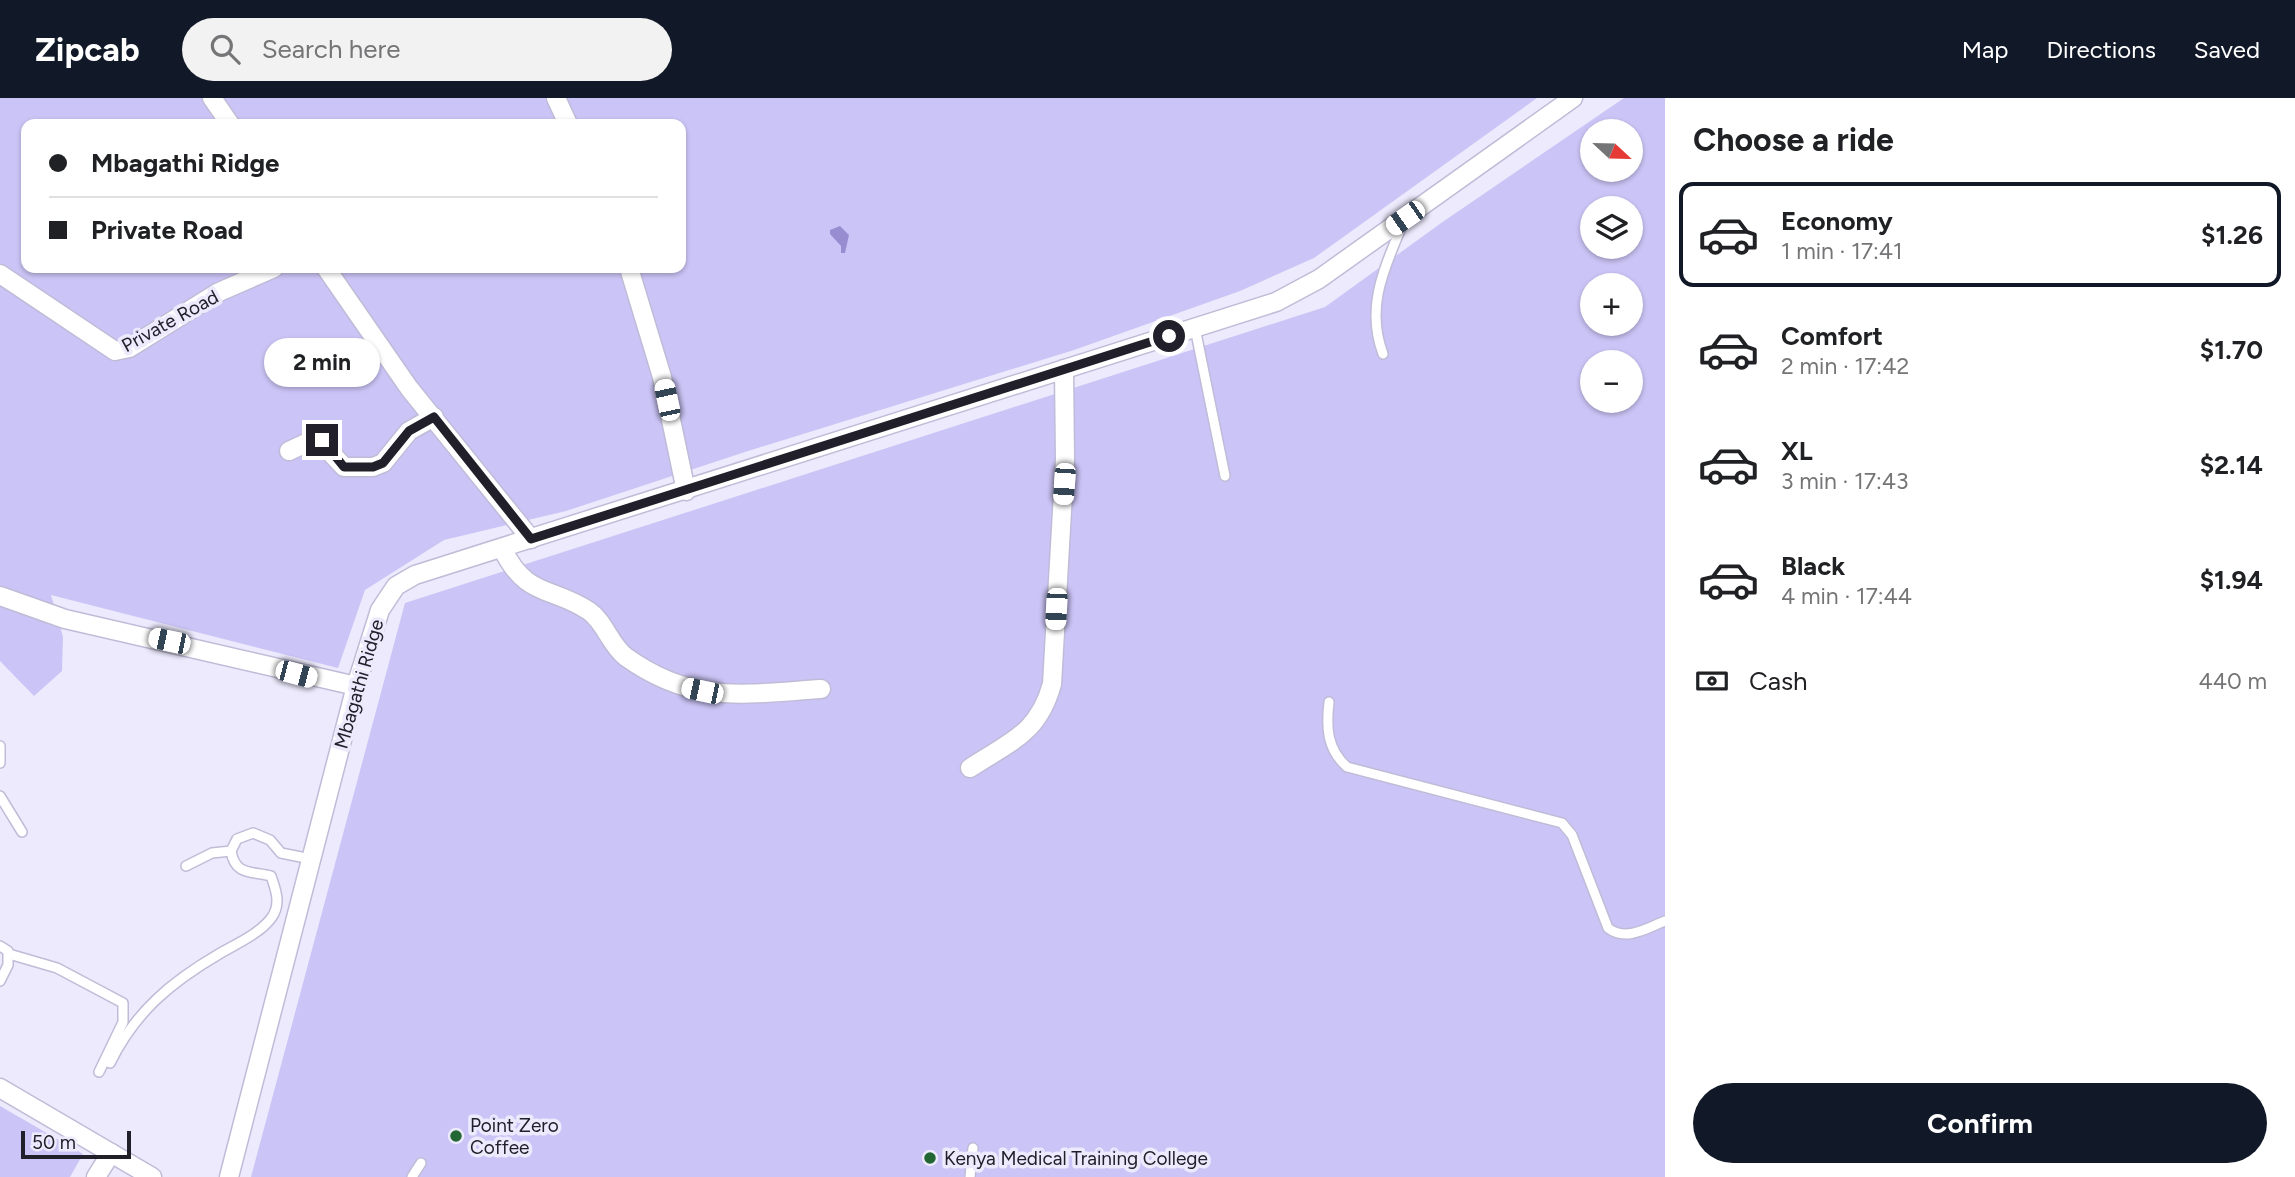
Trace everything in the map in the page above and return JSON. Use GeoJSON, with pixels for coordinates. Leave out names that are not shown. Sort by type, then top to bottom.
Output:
{"type":"FeatureCollection","features":[{"type":"Feature","properties":{"kind":"street"},"geometry":{"type":"LineString","coordinates":[[212,98],[227,119]]}},
{"type":"Feature","properties":{"kind":"street"},"geometry":{"type":"LineString","coordinates":[[556,98],[566,119]]}},
{"type":"Feature","properties":{"kind":"street","name":"Mbagathi Ridge"},"geometry":{"type":"LineString","coordinates":[[229,1177],[356,686],[380,610],[396,586],[415,575],[686,491],[1195,328],[1296,293],[1573,98]]}},
{"type":"Feature","properties":{"kind":"street","name":"Private Road"},"geometry":{"type":"LineString","coordinates":[[0,274],[115,351],[129,348],[219,292],[263,273]]}},
{"type":"Feature","properties":{"kind":"street"},"geometry":{"type":"LineString","coordinates":[[329,273],[409,387],[531,539]]}},
{"type":"Feature","properties":{"kind":"street"},"geometry":{"type":"LineString","coordinates":[[631,273],[662,377],[686,491]]}},
{"type":"Feature","properties":{"kind":"street"},"geometry":{"type":"LineString","coordinates":[[970,768],[1033,727],[1045,709],[1052,684],[1065,459],[1063,369]]}},
{"type":"Feature","properties":{"kind":"street"},"geometry":{"type":"LineString","coordinates":[[289,451],[317,438],[344,467],[373,467],[390,456],[409,431],[434,417]]}},
{"type":"Feature","properties":{"kind":"street"},"geometry":{"type":"LineString","coordinates":[[502,548],[521,578],[544,593],[589,611],[614,647],[660,676],[687,688],[716,695],[821,689]]}},
{"type":"Feature","properties":{"kind":"street"},"geometry":{"type":"LineString","coordinates":[[0,596],[65,619],[356,686]]}},
{"type":"Feature","properties":{"kind":"street"},"geometry":{"type":"LineString","coordinates":[[0,1088],[152,1177]]}},
{"type":"Feature","properties":{"kind":"street"},"geometry":{"type":"LineString","coordinates":[[96,1177],[111,1153]]}},
{"type":"Feature","properties":{"kind":"lane"},"geometry":{"type":"LineString","coordinates":[[1383,354],[1375,334],[1376,297],[1405,218]]}},
{"type":"Feature","properties":{"kind":"lane"},"geometry":{"type":"LineString","coordinates":[[1195,328],[1225,475]]}},
{"type":"Feature","properties":{"kind":"lane"},"geometry":{"type":"LineString","coordinates":[[1329,702],[1327,725],[1331,746],[1348,767],[1562,823],[1572,835],[1608,928],[1619,935],[1632,934],[1665,921]]}},
{"type":"Feature","properties":{"kind":"lane"},"geometry":{"type":"LineString","coordinates":[[0,746],[0,763]]}},
{"type":"Feature","properties":{"kind":"lane"},"geometry":{"type":"LineString","coordinates":[[0,796],[22,832]]}},
{"type":"Feature","properties":{"kind":"lane"},"geometry":{"type":"LineString","coordinates":[[110,1063],[133,1023],[162,990],[247,937],[274,914],[277,896],[271,876],[246,873],[237,867],[231,851],[237,839],[253,833],[270,840],[281,853],[311,859]]}},
{"type":"Feature","properties":{"kind":"lane"},"geometry":{"type":"LineString","coordinates":[[186,866],[212,853],[231,851]]}},
{"type":"Feature","properties":{"kind":"lane"},"geometry":{"type":"LineString","coordinates":[[0,946],[9,954],[57,968],[123,1003],[123,1022],[99,1072]]}},
{"type":"Feature","properties":{"kind":"lane"},"geometry":{"type":"LineString","coordinates":[[0,981],[9,954]]}},
{"type":"Feature","properties":{"kind":"lane"},"geometry":{"type":"LineString","coordinates":[[970,1177],[973,1148]]}},
{"type":"Feature","properties":{"kind":"lane"},"geometry":{"type":"LineString","coordinates":[[412,1177],[421,1163]]}},
{"type":"Feature","properties":{"kind":"shaded area"},"geometry":{"type":"Polygon","coordinates":[[[0,98],[1537,98],[1314,258],[1240,291],[1074,350],[745,452],[566,511],[444,540],[365,590],[338,668],[51,595],[63,637],[62,671],[34,696],[0,661],[0,98]]]}},
{"type":"Feature","properties":{"kind":"shaded area"},"geometry":{"type":"Polygon","coordinates":[[[1624,98],[1665,98],[1665,1177],[251,1177],[405,603],[1325,307],[1580,128],[1580,182],[1643,182],[1643,119],[1593,119],[1624,98]]]}},
{"type":"Feature","properties":{"kind":"shaded area"},"geometry":{"type":"Polygon","coordinates":[[[840,226],[849,235],[845,253],[841,253],[841,246],[830,234],[830,230],[840,226]]]}},
{"type":"Feature","properties":{"kind":"shaded area"},"geometry":{"type":"Polygon","coordinates":[[[0,1106],[83,1154],[70,1177],[0,1177],[0,1106]]]}},
{"type":"Feature","properties":{"kind":"place","name":"Point Zero Coffee"},"geometry":{"type":"Point","coordinates":[456,1136]}},
{"type":"Feature","properties":{"kind":"place","name":"Kenya Medical Training College"},"geometry":{"type":"Point","coordinates":[930,1158]}},
{"type":"Feature","properties":{"kind":"route"},"geometry":{"type":"LineString","coordinates":[[322,440],[344,467],[373,467],[383,463],[401,445],[409,431],[434,417],[531,539],[648,504],[1169,336]]}}]}
